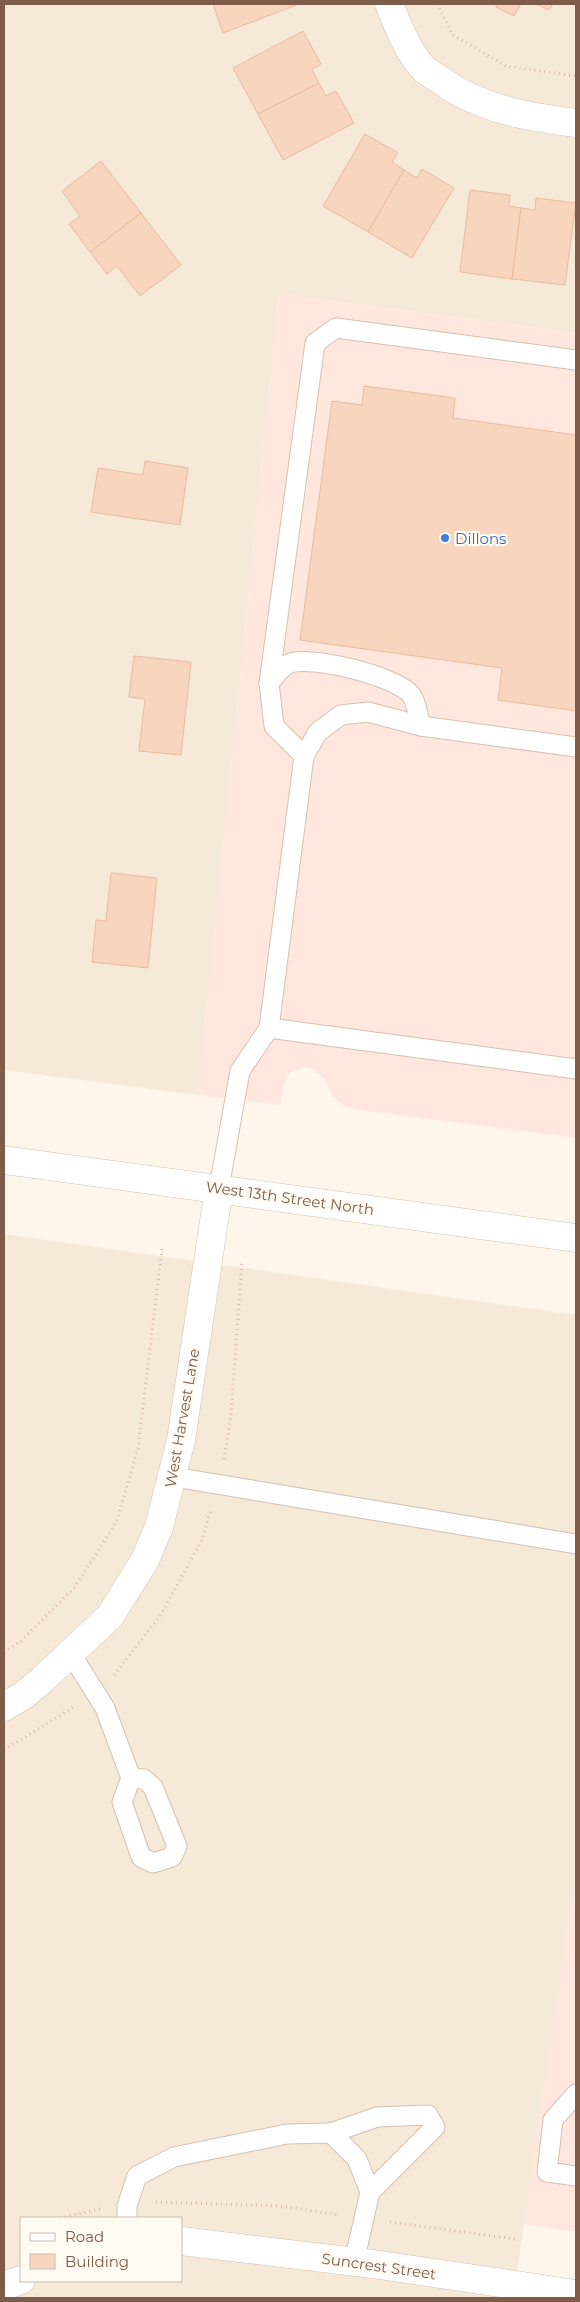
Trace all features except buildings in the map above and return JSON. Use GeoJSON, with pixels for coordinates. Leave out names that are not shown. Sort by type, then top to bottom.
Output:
{"type":"FeatureCollection","features":[{"type":"Feature","properties":{"kind":"street"},"geometry":{"type":"LineString","coordinates":[[389,4],[401,34],[423,68],[453,89],[488,105],[522,115],[576,123]]}},
{"type":"Feature","properties":{"kind":"street","name":"West 13th Street North"},"geometry":{"type":"LineString","coordinates":[[4,1160],[576,1238]]}},
{"type":"Feature","properties":{"kind":"street","name":"West Harvest Lane"},"geometry":{"type":"LineString","coordinates":[[4,1707],[24,1695],[71,1654],[110,1616],[145,1560],[159,1527],[174,1477],[182,1440],[219,1188]]}},
{"type":"Feature","properties":{"kind":"street","name":"Suncrest Street"},"geometry":{"type":"LineString","coordinates":[[182,2241],[354,2262],[576,2294]]}},
{"type":"Feature","properties":{"kind":"street"},"geometry":{"type":"LineString","coordinates":[[4,2286],[20,2280]]}},
{"type":"Feature","properties":{"kind":"lane"},"geometry":{"type":"LineString","coordinates":[[304,756],[274,726],[269,683],[315,343],[336,328],[576,360]]}},
{"type":"Feature","properties":{"kind":"lane"},"geometry":{"type":"LineString","coordinates":[[269,683],[288,664],[313,660],[353,669],[399,686],[412,696],[421,726]]}},
{"type":"Feature","properties":{"kind":"lane"},"geometry":{"type":"LineString","coordinates":[[219,1188],[240,1071],[269,1028],[304,756],[318,732],[341,714],[368,712],[421,726],[576,747]]}},
{"type":"Feature","properties":{"kind":"lane"},"geometry":{"type":"LineString","coordinates":[[269,1028],[576,1069]]}},
{"type":"Feature","properties":{"kind":"lane"},"geometry":{"type":"LineString","coordinates":[[174,1477],[576,1544]]}},
{"type":"Feature","properties":{"kind":"lane"},"geometry":{"type":"LineString","coordinates":[[71,1654],[105,1708],[131,1778]]}},
{"type":"Feature","properties":{"kind":"lane"},"geometry":{"type":"LineString","coordinates":[[576,2094],[553,2120],[547,2172],[576,2176]]}},
{"type":"Feature","properties":{"kind":"lane"},"geometry":{"type":"LineString","coordinates":[[127,2212],[137,2176],[174,2157],[287,2134],[331,2133],[376,2117],[428,2115],[435,2127],[370,2192]]}},
{"type":"Feature","properties":{"kind":"lane"},"geometry":{"type":"LineString","coordinates":[[331,2133],[357,2159],[370,2192],[354,2262]]}},
{"type":"Feature","properties":{"kind":"path"},"geometry":{"type":"LineString","coordinates":[[437,4],[453,35],[506,66],[576,76]]}},
{"type":"Feature","properties":{"kind":"path"},"geometry":{"type":"LineString","coordinates":[[4,1652],[21,1642],[74,1588],[116,1523],[138,1448],[162,1249]]}},
{"type":"Feature","properties":{"kind":"path"},"geometry":{"type":"LineString","coordinates":[[64,2217],[91,2210],[127,2212],[166,2201],[280,2206],[515,2239]]}},
{"type":"Feature","properties":{"kind":"shaded area"},"geometry":{"type":"Polygon","coordinates":[[[4,4],[576,4],[576,333],[279,294],[198,1095],[4,1070],[4,4]]]}},
{"type":"Feature","properties":{"kind":"shaded area"},"geometry":{"type":"Polygon","coordinates":[[[279,294],[576,333],[576,1138],[360,1110],[344,1106],[332,1095],[325,1079],[314,1069],[303,1068],[290,1072],[284,1084],[280,1105],[198,1095],[279,294]]]}},
{"type":"Feature","properties":{"kind":"shaded area"},"geometry":{"type":"Polygon","coordinates":[[[4,1234],[576,1315],[576,1878],[513,2298],[4,2298],[4,1234]]]}},
{"type":"Feature","properties":{"kind":"shaded area"},"geometry":{"type":"Polygon","coordinates":[[[576,1878],[576,2232],[524,2224],[576,1878]]]}},
{"type":"Feature","properties":{"kind":"place","name":"Dillons"},"geometry":{"type":"Point","coordinates":[445,538]}}]}
